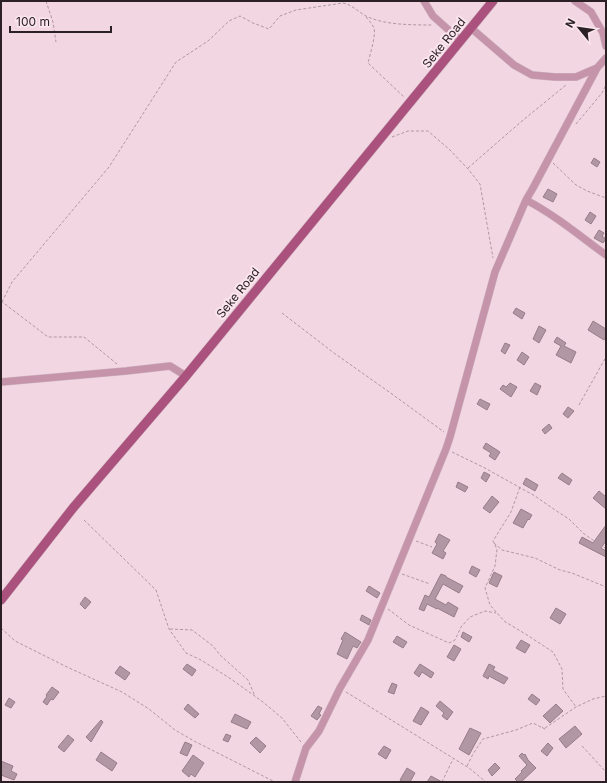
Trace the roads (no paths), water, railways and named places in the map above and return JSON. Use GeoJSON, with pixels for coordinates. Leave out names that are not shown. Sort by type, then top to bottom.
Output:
{"type":"FeatureCollection","features":[{"type":"Feature","properties":{"kind":"main road","name":"Seke Road"},"geometry":{"type":"LineString","coordinates":[[1,600],[73,508],[186,376],[494,1]]}},
{"type":"Feature","properties":{"kind":"street"},"geometry":{"type":"LineString","coordinates":[[424,1],[433,16],[461,41]]}},
{"type":"Feature","properties":{"kind":"street"},"geometry":{"type":"LineString","coordinates":[[575,1],[591,12],[603,33],[606,46]]}},
{"type":"Feature","properties":{"kind":"street"},"geometry":{"type":"LineString","coordinates":[[472,28],[514,65],[532,75],[576,77],[596,68]]}},
{"type":"Feature","properties":{"kind":"street"},"geometry":{"type":"LineString","coordinates":[[295,782],[306,748],[319,731],[340,688],[368,640],[446,449],[495,272],[526,200],[596,68],[606,58]]}},
{"type":"Feature","properties":{"kind":"street"},"geometry":{"type":"LineString","coordinates":[[526,200],[548,212],[606,255]]}},
{"type":"Feature","properties":{"kind":"street"},"geometry":{"type":"LineString","coordinates":[[1,382],[170,366],[186,376]]}}]}
